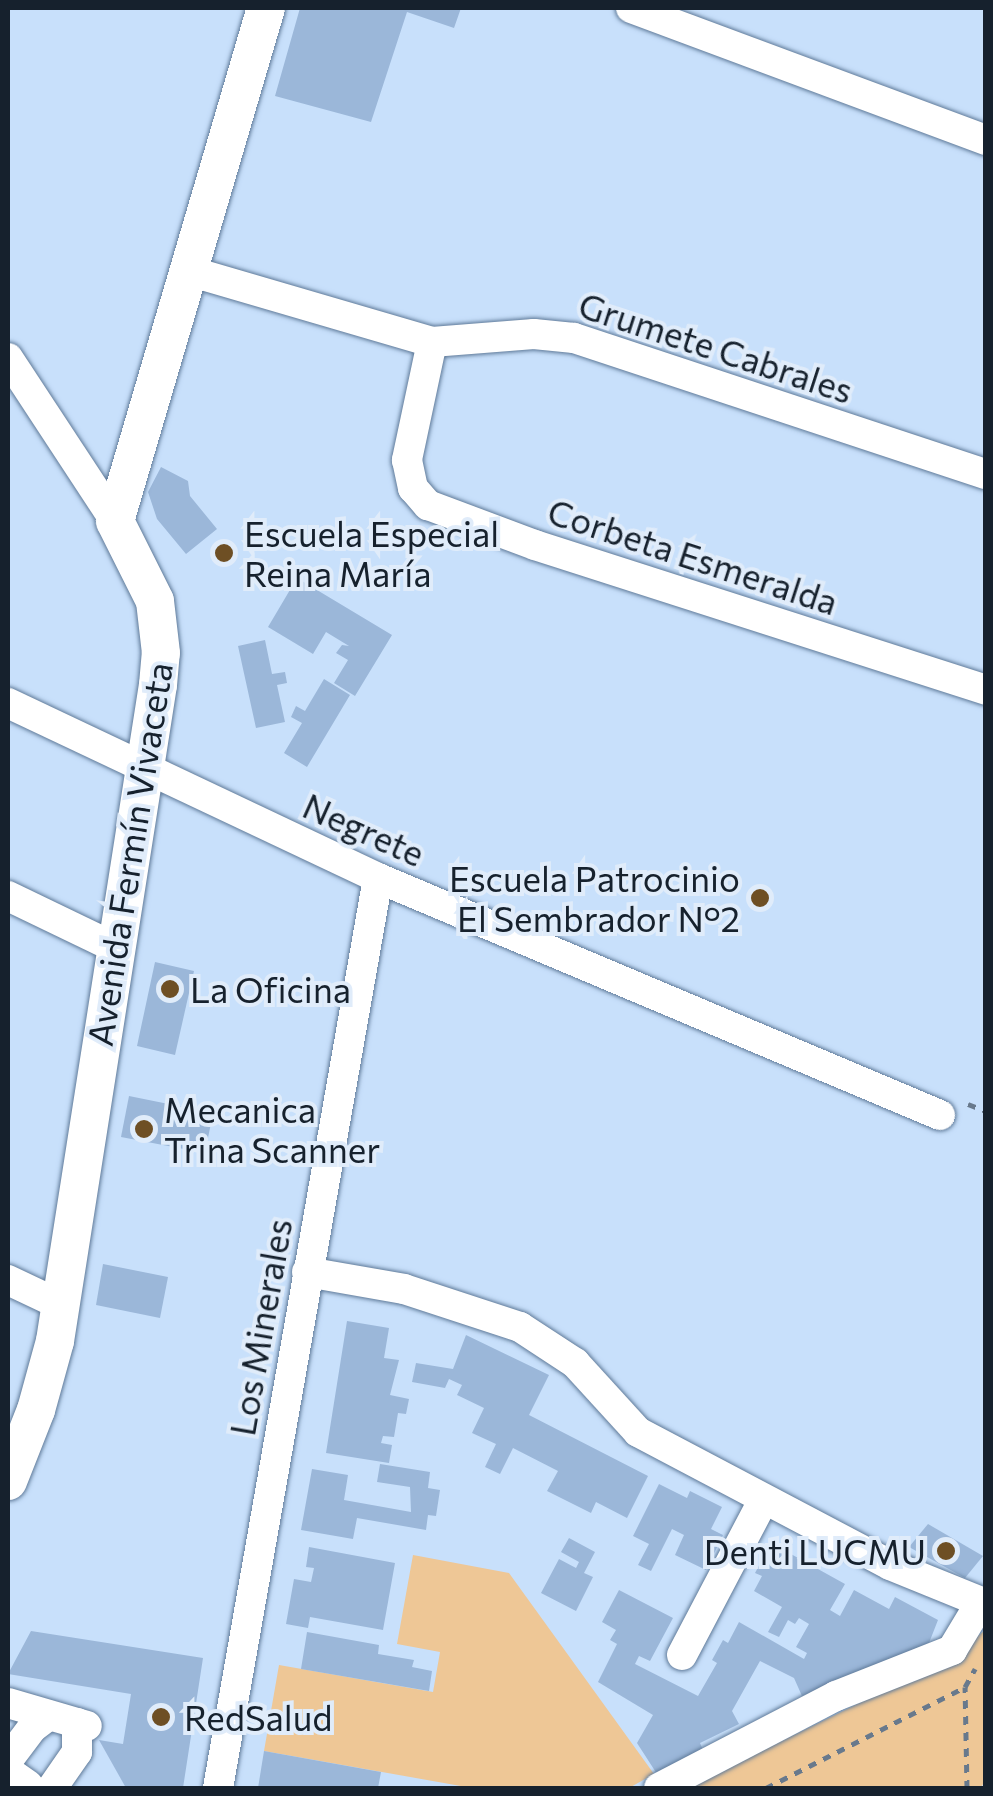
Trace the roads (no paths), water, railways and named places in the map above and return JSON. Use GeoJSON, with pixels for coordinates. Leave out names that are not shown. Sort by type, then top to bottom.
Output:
{"type":"FeatureCollection","features":[{"type":"Feature","properties":{"kind":"main road"},"geometry":{"type":"LineString","coordinates":[[114,521],[266,8]]}},
{"type":"Feature","properties":{"kind":"main road","name":"Avenida Fermín Vivaceta"},"geometry":{"type":"LineString","coordinates":[[8,1481],[41,1393],[61,1305],[158,685],[160,628],[156,601],[114,521]]}},
{"type":"Feature","properties":{"kind":"main road"},"geometry":{"type":"LineString","coordinates":[[8,1776],[25,1788]]}},
{"type":"Feature","properties":{"kind":"street"},"geometry":{"type":"LineString","coordinates":[[631,8],[986,140]]}},
{"type":"Feature","properties":{"kind":"street","name":"Grumete Cabrales"},"geometry":{"type":"LineString","coordinates":[[188,271],[432,342],[534,334],[574,338],[986,474]]}},
{"type":"Feature","properties":{"kind":"street","name":"Corbeta Esmeralda"},"geometry":{"type":"LineString","coordinates":[[432,342],[407,460],[413,488],[428,505],[517,539],[986,690]]}},
{"type":"Feature","properties":{"kind":"street"},"geometry":{"type":"LineString","coordinates":[[8,358],[114,521]]}},
{"type":"Feature","properties":{"kind":"street","name":"Negrete"},"geometry":{"type":"LineString","coordinates":[[8,704],[378,878],[940,1115]]}},
{"type":"Feature","properties":{"kind":"street","name":"Los Minerales"},"geometry":{"type":"LineString","coordinates":[[218,1788],[378,878]]}},
{"type":"Feature","properties":{"kind":"street"},"geometry":{"type":"LineString","coordinates":[[8,896],[114,948]]}},
{"type":"Feature","properties":{"kind":"street"},"geometry":{"type":"LineString","coordinates":[[307,1272],[404,1288],[520,1327],[576,1364],[638,1432],[902,1571],[983,1603],[952,1650],[836,1696],[659,1788]]}},
{"type":"Feature","properties":{"kind":"street"},"geometry":{"type":"LineString","coordinates":[[8,1280],[61,1305]]}},
{"type":"Feature","properties":{"kind":"street"},"geometry":{"type":"LineString","coordinates":[[682,1655],[764,1500]]}},
{"type":"Feature","properties":{"kind":"street"},"geometry":{"type":"LineString","coordinates":[[8,1702],[71,1722]]}},
{"type":"Feature","properties":{"kind":"street"},"geometry":{"type":"LineString","coordinates":[[8,1760],[32,1728],[71,1722]]}},
{"type":"Feature","properties":{"kind":"street"},"geometry":{"type":"LineString","coordinates":[[52,1788],[77,1752],[71,1722]]}},
{"type":"Feature","properties":{"kind":"place","name":"Escuela Especial Reina María"},"geometry":{"type":"Point","coordinates":[224,553]}},
{"type":"Feature","properties":{"kind":"place","name":"Escuela Patrocinio El Sembrador N°2"},"geometry":{"type":"Point","coordinates":[760,898]}},
{"type":"Feature","properties":{"kind":"place","name":"La Oficina"},"geometry":{"type":"Point","coordinates":[170,989]}},
{"type":"Feature","properties":{"kind":"place","name":"Mecanica Trina Scanner"},"geometry":{"type":"Point","coordinates":[144,1129]}},
{"type":"Feature","properties":{"kind":"place","name":"Denti LUCMU"},"geometry":{"type":"Point","coordinates":[946,1551]}},
{"type":"Feature","properties":{"kind":"place","name":"RedSalud"},"geometry":{"type":"Point","coordinates":[161,1717]}}]}
